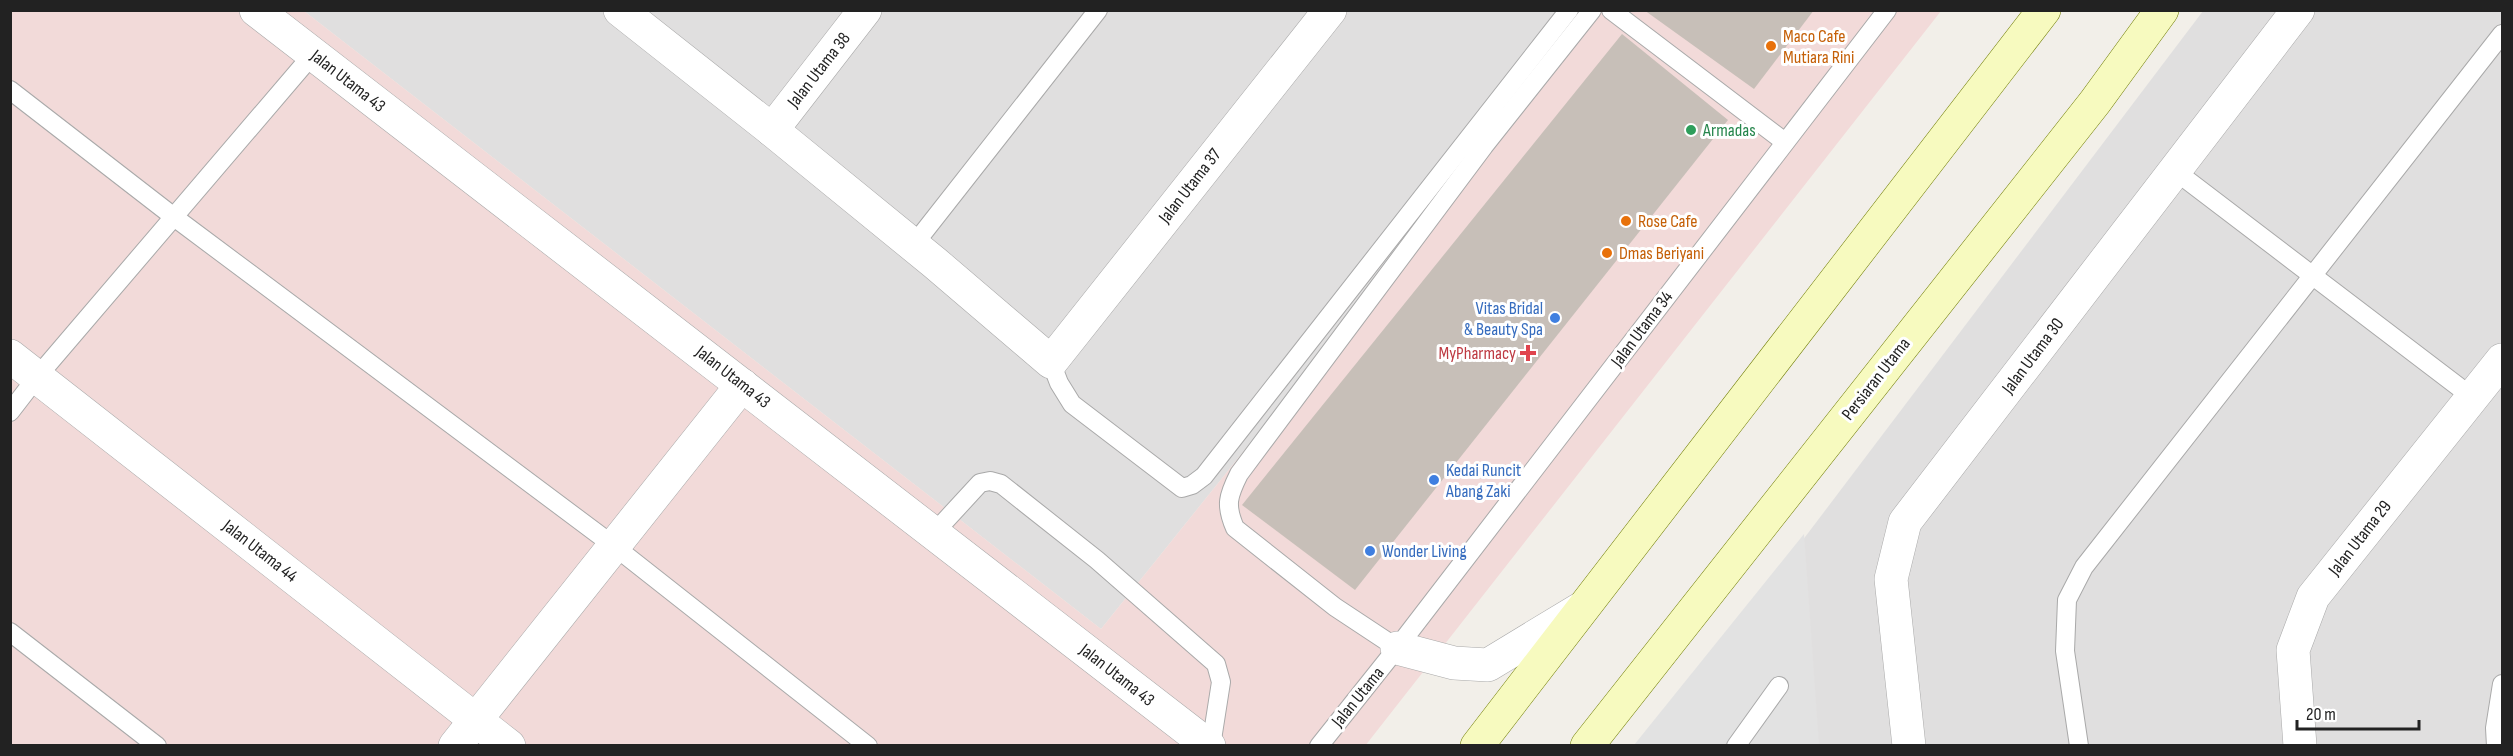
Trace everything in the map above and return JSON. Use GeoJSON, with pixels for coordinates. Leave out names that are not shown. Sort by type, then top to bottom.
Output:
{"type":"FeatureCollection","features":[{"type":"Feature","properties":{"kind":"street","name":"Jalan Utama 43"},"geometry":{"type":"LineString","coordinates":[[256,10],[1210,746]]}},
{"type":"Feature","properties":{"kind":"street"},"geometry":{"type":"LineString","coordinates":[[620,10],[772,130],[912,247],[935,263],[1051,362]]}},
{"type":"Feature","properties":{"kind":"street","name":"Jalan Utama 38"},"geometry":{"type":"LineString","coordinates":[[772,130],[865,10]]}},
{"type":"Feature","properties":{"kind":"street","name":"Jalan Utama 37"},"geometry":{"type":"LineString","coordinates":[[1051,362],[1330,10]]}},
{"type":"Feature","properties":{"kind":"street"},"geometry":{"type":"LineString","coordinates":[[1477,746],[2044,10]]}},
{"type":"Feature","properties":{"kind":"street","name":"Persiaran Utama"},"geometry":{"type":"LineString","coordinates":[[1587,746],[2088,112],[2162,10]]}},
{"type":"Feature","properties":{"kind":"street","name":"Jalan Utama 30"},"geometry":{"type":"LineString","coordinates":[[1909,746],[1891,579],[1905,522],[2298,10]]}},
{"type":"Feature","properties":{"kind":"street","name":"Jalan Utama 44"},"geometry":{"type":"LineString","coordinates":[[10,356],[509,746]]}},
{"type":"Feature","properties":{"kind":"street","name":"Jalan Utama 29"},"geometry":{"type":"LineString","coordinates":[[2300,746],[2293,650],[2313,597],[2502,360]]}},
{"type":"Feature","properties":{"kind":"street"},"geometry":{"type":"LineString","coordinates":[[455,746],[742,385]]}},
{"type":"Feature","properties":{"kind":"street"},"geometry":{"type":"LineString","coordinates":[[1397,648],[1454,663],[1488,665],[1583,608]]}},
{"type":"Feature","properties":{"kind":"lane"},"geometry":{"type":"LineString","coordinates":[[912,247],[1098,10]]}},
{"type":"Feature","properties":{"kind":"lane"},"geometry":{"type":"LineString","coordinates":[[1051,362],[1059,383],[1072,404],[1182,488],[1192,485],[1204,476],[1569,10]]}},
{"type":"Feature","properties":{"kind":"lane"},"geometry":{"type":"LineString","coordinates":[[1397,648],[1335,607],[1235,528],[1228,512],[1229,495],[1239,474],[1484,146],[1592,10]]}},
{"type":"Feature","properties":{"kind":"lane"},"geometry":{"type":"LineString","coordinates":[[1611,10],[1785,142]]}},
{"type":"Feature","properties":{"kind":"lane","name":"Jalan Utama 34"},"geometry":{"type":"LineString","coordinates":[[1397,648],[1887,10]]}},
{"type":"Feature","properties":{"kind":"lane"},"geometry":{"type":"LineString","coordinates":[[2079,746],[2066,651],[2067,600],[2084,567],[2502,34]]}},
{"type":"Feature","properties":{"kind":"lane"},"geometry":{"type":"LineString","coordinates":[[10,412],[37,377],[312,54]]}},
{"type":"Feature","properties":{"kind":"lane"},"geometry":{"type":"LineString","coordinates":[[10,90],[174,217],[614,546],[867,746]]}},
{"type":"Feature","properties":{"kind":"lane"},"geometry":{"type":"LineString","coordinates":[[2175,170],[2312,277],[2472,397]]}},
{"type":"Feature","properties":{"kind":"lane"},"geometry":{"type":"LineString","coordinates":[[934,533],[980,483],[1000,484],[1097,560],[1216,664],[1221,682],[1210,746]]}},
{"type":"Feature","properties":{"kind":"lane"},"geometry":{"type":"LineString","coordinates":[[10,632],[157,746]]}},
{"type":"Feature","properties":{"kind":"lane","name":"Jalan Utama"},"geometry":{"type":"LineString","coordinates":[[1319,746],[1397,648]]}},
{"type":"Feature","properties":{"kind":"lane"},"geometry":{"type":"LineString","coordinates":[[2496,746],[2494,728],[2502,684]]}},
{"type":"Feature","properties":{"kind":"lane"},"geometry":{"type":"LineString","coordinates":[[1736,746],[1779,686]]}},
{"type":"Feature","properties":{"kind":"shaded area"},"geometry":{"type":"Polygon","coordinates":[[[10,11],[304,11],[1101,629],[1597,11],[1941,11],[1365,746],[11,745],[10,11]]]}},
{"type":"Feature","properties":{"kind":"shaded area"},"geometry":{"type":"Polygon","coordinates":[[[304,11],[1597,11],[1101,629],[304,11]]]}},
{"type":"Feature","properties":{"kind":"shaded area"},"geometry":{"type":"Polygon","coordinates":[[[2203,11],[2502,11],[2502,745],[1647,746],[2203,11]]]}},
{"type":"Feature","properties":{"kind":"shaded area"},"geometry":{"type":"Polygon","coordinates":[[[1804,534],[1819,745],[1634,745],[1804,534]]]}},
{"type":"Feature","properties":{"kind":"building"},"geometry":{"type":"Polygon","coordinates":[[[1644,10],[1814,10],[1754,89],[1644,10]]]}},
{"type":"Feature","properties":{"kind":"building"},"geometry":{"type":"Polygon","coordinates":[[[1622,34],[1728,120],[1355,590],[1242,505],[1622,34]]]}},
{"type":"Feature","properties":{"kind":"place","name":"Maco Cafe Mutiara Rini"},"geometry":{"type":"Point","coordinates":[1771,46]}},
{"type":"Feature","properties":{"kind":"place","name":"Armadas"},"geometry":{"type":"Point","coordinates":[1691,130]}},
{"type":"Feature","properties":{"kind":"place","name":"Rose Cafe"},"geometry":{"type":"Point","coordinates":[1626,221]}},
{"type":"Feature","properties":{"kind":"place","name":"Dmas Beriyani"},"geometry":{"type":"Point","coordinates":[1607,253]}},
{"type":"Feature","properties":{"kind":"place","name":"Vitas Bridal & Beauty Spa"},"geometry":{"type":"Point","coordinates":[1555,318]}},
{"type":"Feature","properties":{"kind":"place","name":"MyPharmacy"},"geometry":{"type":"Point","coordinates":[1528,353]}},
{"type":"Feature","properties":{"kind":"place","name":"Kedai Runcit Abang Zaki"},"geometry":{"type":"Point","coordinates":[1434,480]}},
{"type":"Feature","properties":{"kind":"place","name":"Wonder Living"},"geometry":{"type":"Point","coordinates":[1370,551]}}]}
